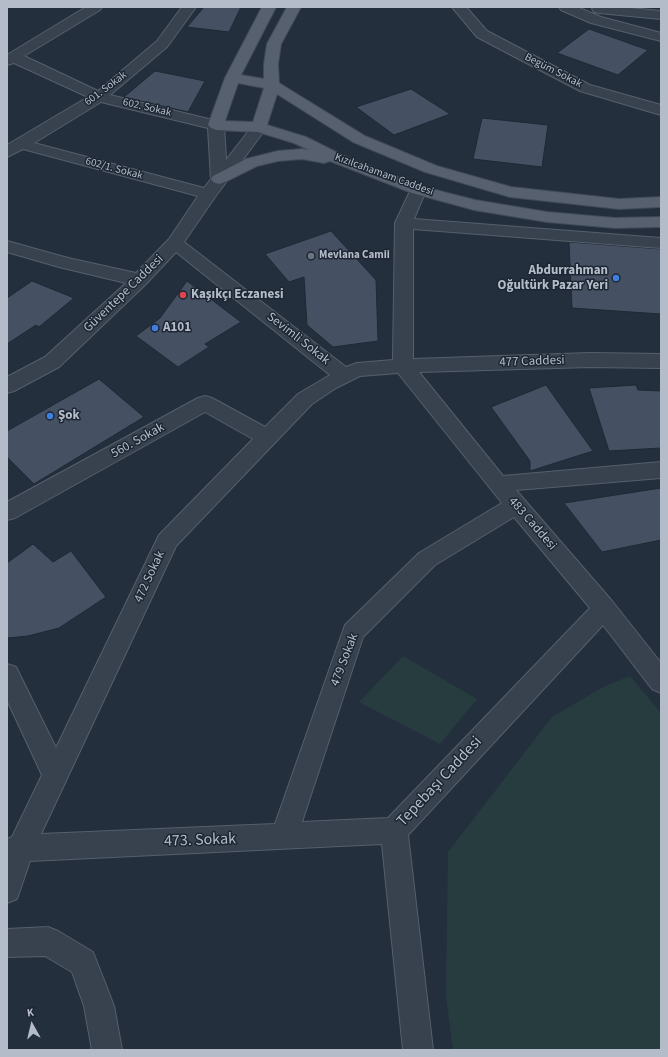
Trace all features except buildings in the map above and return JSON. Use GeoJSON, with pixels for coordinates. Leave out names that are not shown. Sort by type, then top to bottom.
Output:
{"type":"FeatureCollection","features":[{"type":"Feature","properties":{"kind":"main road"},"geometry":{"type":"LineString","coordinates":[[216,125],[232,78],[269,7]]}},
{"type":"Feature","properties":{"kind":"main road"},"geometry":{"type":"LineString","coordinates":[[260,127],[272,85],[271,64],[274,44],[294,7]]}},
{"type":"Feature","properties":{"kind":"main road"},"geometry":{"type":"LineString","coordinates":[[232,78],[272,85]]}},
{"type":"Feature","properties":{"kind":"main road","name":"Kızılcahamam Caddesi"},"geometry":{"type":"LineString","coordinates":[[272,85],[359,139],[432,169],[510,192],[619,204],[661,202]]}},
{"type":"Feature","properties":{"kind":"main road","name":"Kızılcahamam Caddesi"},"geometry":{"type":"LineString","coordinates":[[216,125],[260,127],[300,140],[342,161],[418,190],[474,205],[547,217],[615,223],[661,222]]}},
{"type":"Feature","properties":{"kind":"main road"},"geometry":{"type":"LineString","coordinates":[[219,179],[252,162],[278,156],[302,154],[342,161]]}},
{"type":"Feature","properties":{"kind":"street"},"geometry":{"type":"LineString","coordinates":[[10,59],[95,7]]}},
{"type":"Feature","properties":{"kind":"street","name":"601. Sokak"},"geometry":{"type":"LineString","coordinates":[[14,148],[99,97],[162,44],[190,7]]}},
{"type":"Feature","properties":{"kind":"street","name":"Begüm Sokak"},"geometry":{"type":"LineString","coordinates":[[459,7],[482,34],[586,88],[661,110]]}},
{"type":"Feature","properties":{"kind":"street"},"geometry":{"type":"LineString","coordinates":[[566,7],[596,20],[661,37]]}},
{"type":"Feature","properties":{"kind":"street"},"geometry":{"type":"LineString","coordinates":[[582,7],[661,15]]}},
{"type":"Feature","properties":{"kind":"street","name":"602. Sokak"},"geometry":{"type":"LineString","coordinates":[[10,59],[99,97],[216,125]]}},
{"type":"Feature","properties":{"kind":"street"},"geometry":{"type":"LineString","coordinates":[[216,125],[219,179]]}},
{"type":"Feature","properties":{"kind":"street","name":"Güventepe Caddesi"},"geometry":{"type":"LineString","coordinates":[[7,386],[52,362],[140,280],[175,243],[208,194],[260,127]]}},
{"type":"Feature","properties":{"kind":"street","name":"602/1. Sokak"},"geometry":{"type":"LineString","coordinates":[[14,148],[208,194]]}},
{"type":"Feature","properties":{"kind":"street"},"geometry":{"type":"LineString","coordinates":[[403,366],[404,222],[418,190]]}},
{"type":"Feature","properties":{"kind":"street"},"geometry":{"type":"LineString","coordinates":[[404,222],[661,243]]}},
{"type":"Feature","properties":{"kind":"street","name":"Sevimli Sokak"},"geometry":{"type":"LineString","coordinates":[[175,243],[344,376]]}},
{"type":"Feature","properties":{"kind":"street"},"geometry":{"type":"LineString","coordinates":[[7,246],[65,263],[140,280]]}},
{"type":"Feature","properties":{"kind":"street","name":"477 Caddesi"},"geometry":{"type":"LineString","coordinates":[[403,366],[590,360],[661,361]]}},
{"type":"Feature","properties":{"kind":"street","name":"472 Sokak"},"geometry":{"type":"LineString","coordinates":[[7,890],[14,850],[56,776],[167,541],[305,400],[329,382],[357,370],[403,366]]}},
{"type":"Feature","properties":{"kind":"street","name":"483 Caddesi"},"geometry":{"type":"LineString","coordinates":[[403,366],[498,484],[604,608],[661,682]]}},
{"type":"Feature","properties":{"kind":"street","name":"560. Sokak"},"geometry":{"type":"LineString","coordinates":[[7,512],[205,403],[268,438]]}},
{"type":"Feature","properties":{"kind":"street"},"geometry":{"type":"LineString","coordinates":[[498,484],[661,470]]}},
{"type":"Feature","properties":{"kind":"street","name":"479 Sokak"},"geometry":{"type":"LineString","coordinates":[[284,837],[353,632],[427,559],[516,505]]}},
{"type":"Feature","properties":{"kind":"street","name":"Tepebaşı Caddesi"},"geometry":{"type":"LineString","coordinates":[[418,1050],[394,831],[604,608]]}},
{"type":"Feature","properties":{"kind":"street"},"geometry":{"type":"LineString","coordinates":[[7,674],[56,776]]}},
{"type":"Feature","properties":{"kind":"street","name":"473. Sokak"},"geometry":{"type":"LineString","coordinates":[[14,850],[394,831]]}},
{"type":"Feature","properties":{"kind":"street"},"geometry":{"type":"LineString","coordinates":[[7,944],[48,941],[82,962],[99,1006],[107,1050]]}},
{"type":"Feature","properties":{"kind":"green space"},"geometry":{"type":"Polygon","coordinates":[[[403,656],[477,699],[440,744],[359,702],[403,656]]]}},
{"type":"Feature","properties":{"kind":"green space"},"geometry":{"type":"Polygon","coordinates":[[[630,676],[661,713],[661,1050],[453,1050],[446,996],[448,852],[552,717],[603,687],[630,676]]]}},
{"type":"Feature","properties":{"kind":"place","name":"Mevlana Camii"},"geometry":{"type":"Point","coordinates":[311,256]}},
{"type":"Feature","properties":{"kind":"place","name":"Abdurrahman Oğultürk Pazar Yeri"},"geometry":{"type":"Point","coordinates":[616,278]}},
{"type":"Feature","properties":{"kind":"place","name":"Kaşıkçı Eczanesi"},"geometry":{"type":"Point","coordinates":[183,295]}},
{"type":"Feature","properties":{"kind":"place","name":"A101"},"geometry":{"type":"Point","coordinates":[155,328]}},
{"type":"Feature","properties":{"kind":"place","name":"Şok"},"geometry":{"type":"Point","coordinates":[50,416]}}]}
